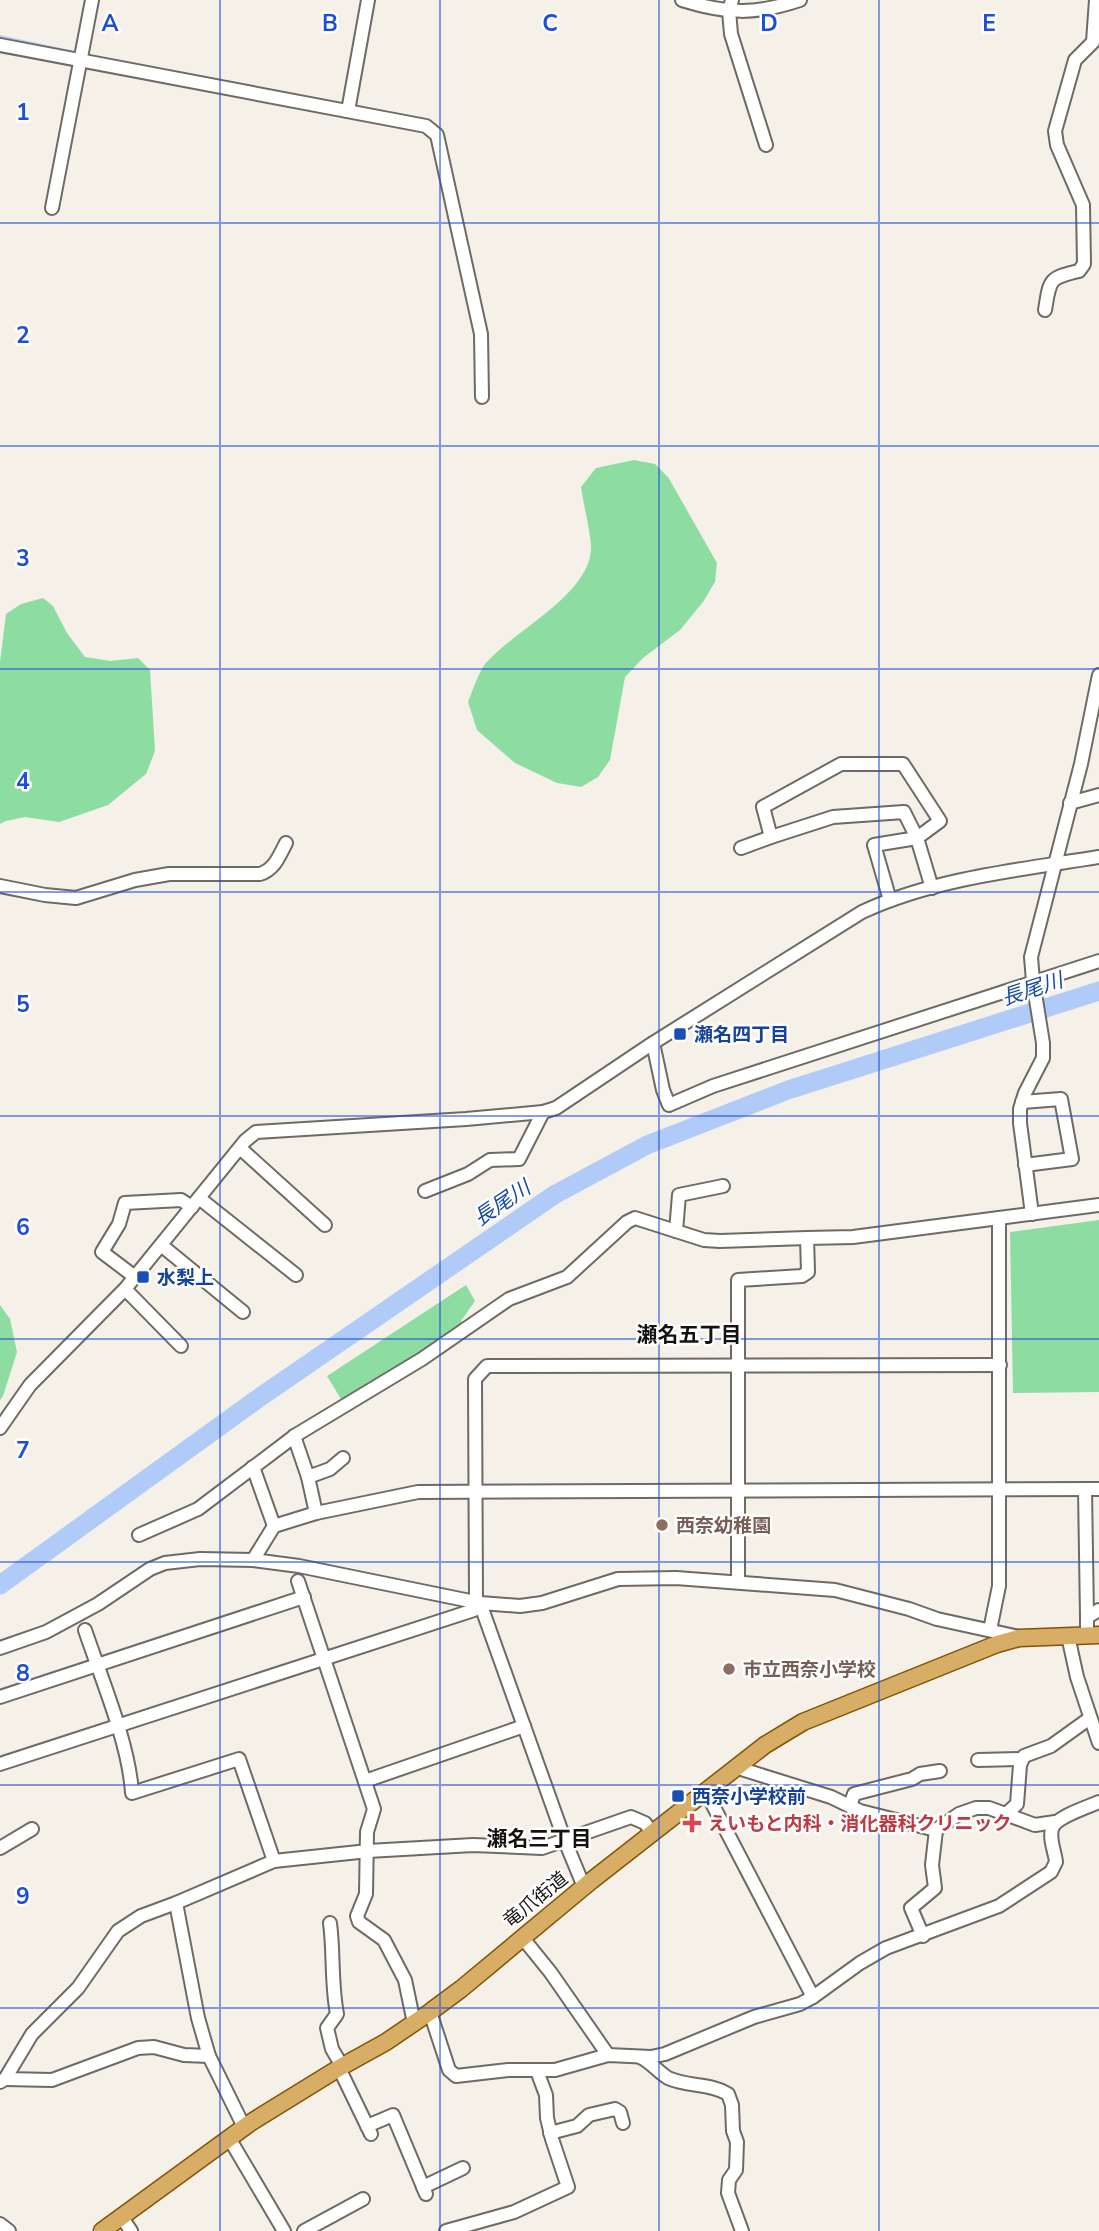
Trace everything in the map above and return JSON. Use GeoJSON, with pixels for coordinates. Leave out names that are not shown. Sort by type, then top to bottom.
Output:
{"type":"FeatureCollection","features":[{"type":"Feature","properties":{"kind":"main road","name":"竜爪街道"},"geometry":{"type":"LineString","coordinates":[[102,2231],[278,2104],[386,2042],[430,2012],[705,1790],[765,1745],[803,1722],[984,1649],[1019,1638],[1093,1635]]}},
{"type":"Feature","properties":{"kind":"street"},"geometry":{"type":"LineString","coordinates":[[52,208],[92,0]]}},
{"type":"Feature","properties":{"kind":"street"},"geometry":{"type":"LineString","coordinates":[[348,111],[368,0]]}},
{"type":"Feature","properties":{"kind":"street"},"geometry":{"type":"LineString","coordinates":[[682,0],[713,9],[730,5],[752,12],[800,0]]}},
{"type":"Feature","properties":{"kind":"street"},"geometry":{"type":"LineString","coordinates":[[1045,310],[1049,285],[1053,280],[1062,274],[1079,271],[1084,264],[1083,205],[1057,145],[1055,131],[1075,60],[1093,42],[1096,0]]}},
{"type":"Feature","properties":{"kind":"street"},"geometry":{"type":"LineString","coordinates":[[730,5],[731,34],[766,145]]}},
{"type":"Feature","properties":{"kind":"street"},"geometry":{"type":"LineString","coordinates":[[0,45],[426,126],[438,135],[481,334],[482,397]]}},
{"type":"Feature","properties":{"kind":"street"},"geometry":{"type":"LineString","coordinates":[[1032,1214],[1020,1109],[1043,1058],[1043,1043],[1032,981],[1031,957],[1081,764],[1099,675]]}},
{"type":"Feature","properties":{"kind":"street"},"geometry":{"type":"LineString","coordinates":[[771,837],[764,807],[841,764],[903,764],[940,821],[917,838],[874,845],[891,900]]}},
{"type":"Feature","properties":{"kind":"street"},"geometry":{"type":"LineString","coordinates":[[1070,803],[1099,795]]}},
{"type":"Feature","properties":{"kind":"street"},"geometry":{"type":"LineString","coordinates":[[741,848],[833,817],[904,812],[917,838],[932,888]]}},
{"type":"Feature","properties":{"kind":"street"},"geometry":{"type":"LineString","coordinates":[[0,886],[76,898],[169,873],[260,874],[276,863],[286,843]]}},
{"type":"Feature","properties":{"kind":"street"},"geometry":{"type":"LineString","coordinates":[[0,1428],[30,1385],[125,1289],[256,1132],[466,1119],[543,1112],[556,1108],[653,1043],[862,912],[891,900],[975,877],[1099,857]]}},
{"type":"Feature","properties":{"kind":"street"},"geometry":{"type":"LineString","coordinates":[[653,1043],[669,1105],[713,1086],[1099,961]]}},
{"type":"Feature","properties":{"kind":"street"},"geometry":{"type":"LineString","coordinates":[[1022,1102],[1061,1099],[1072,1159],[1026,1165]]}},
{"type":"Feature","properties":{"kind":"street"},"geometry":{"type":"LineString","coordinates":[[425,1191],[468,1174],[491,1160],[519,1159],[543,1112]]}},
{"type":"Feature","properties":{"kind":"street"},"geometry":{"type":"LineString","coordinates":[[240,1148],[325,1225]]}},
{"type":"Feature","properties":{"kind":"street"},"geometry":{"type":"LineString","coordinates":[[676,1231],[679,1195],[723,1186]]}},
{"type":"Feature","properties":{"kind":"street"},"geometry":{"type":"LineString","coordinates":[[135,1277],[103,1252],[119,1224],[125,1203],[181,1200],[195,1203],[296,1275]]}},
{"type":"Feature","properties":{"kind":"street"},"geometry":{"type":"LineString","coordinates":[[139,1535],[198,1509],[294,1436],[422,1359],[509,1300],[567,1277],[627,1222],[635,1218],[705,1240],[720,1241],[853,1237],[1099,1205]]}},
{"type":"Feature","properties":{"kind":"street"},"geometry":{"type":"LineString","coordinates":[[990,1630],[999,1586],[999,1218]]}},
{"type":"Feature","properties":{"kind":"street"},"geometry":{"type":"LineString","coordinates":[[738,1582],[738,1280],[802,1276],[808,1272],[807,1238]]}},
{"type":"Feature","properties":{"kind":"street"},"geometry":{"type":"LineString","coordinates":[[161,1245],[243,1312]]}},
{"type":"Feature","properties":{"kind":"street"},"geometry":{"type":"LineString","coordinates":[[125,1289],[181,1346]]}},
{"type":"Feature","properties":{"kind":"street"},"geometry":{"type":"LineString","coordinates":[[584,1886],[478,1602],[475,1379],[487,1366],[1000,1365]]}},
{"type":"Feature","properties":{"kind":"street"},"geometry":{"type":"LineString","coordinates":[[294,1436],[308,1476],[316,1513]]}},
{"type":"Feature","properties":{"kind":"street"},"geometry":{"type":"LineString","coordinates":[[308,1476],[330,1469],[343,1458]]}},
{"type":"Feature","properties":{"kind":"street"},"geometry":{"type":"LineString","coordinates":[[253,1467],[274,1526]]}},
{"type":"Feature","properties":{"kind":"street"},"geometry":{"type":"LineString","coordinates":[[1085,1489],[1087,1617],[1093,1635]]}},
{"type":"Feature","properties":{"kind":"street"},"geometry":{"type":"LineString","coordinates":[[253,1560],[274,1526],[316,1513],[418,1492],[1099,1489]]}},
{"type":"Feature","properties":{"kind":"street"},"geometry":{"type":"LineString","coordinates":[[0,1648],[46,1632],[98,1604],[150,1569],[165,1563],[200,1559],[253,1560],[299,1566],[478,1602],[520,1606],[542,1604],[618,1579],[676,1578],[835,1590],[937,1619],[1019,1638]]}},
{"type":"Feature","properties":{"kind":"street"},"geometry":{"type":"LineString","coordinates":[[298,1581],[374,1809],[367,1832],[366,1894],[358,1916],[359,1922],[384,1940],[405,1980],[414,2023]]}},
{"type":"Feature","properties":{"kind":"street"},"geometry":{"type":"LineString","coordinates":[[0,1696],[304,1597]]}},
{"type":"Feature","properties":{"kind":"street"},"geometry":{"type":"LineString","coordinates":[[0,1764],[474,1610],[478,1602]]}},
{"type":"Feature","properties":{"kind":"street"},"geometry":{"type":"LineString","coordinates":[[1087,1617],[1099,1610]]}},
{"type":"Feature","properties":{"kind":"street"},"geometry":{"type":"LineString","coordinates":[[85,1630],[118,1726],[132,1793],[239,1759],[274,1861]]}},
{"type":"Feature","properties":{"kind":"street"},"geometry":{"type":"LineString","coordinates":[[1068,1636],[1077,1677],[1099,1743]]}},
{"type":"Feature","properties":{"kind":"street"},"geometry":{"type":"LineString","coordinates":[[1005,1815],[1017,1804],[1020,1765],[1024,1756],[1051,1746],[1090,1718]]}},
{"type":"Feature","properties":{"kind":"street"},"geometry":{"type":"LineString","coordinates":[[365,1781],[524,1726]]}},
{"type":"Feature","properties":{"kind":"street"},"geometry":{"type":"LineString","coordinates":[[978,1760],[1022,1759]]}},
{"type":"Feature","properties":{"kind":"street"},"geometry":{"type":"LineString","coordinates":[[736,1767],[831,1797],[860,1811],[936,1830]]}},
{"type":"Feature","properties":{"kind":"street"},"geometry":{"type":"LineString","coordinates":[[850,1806],[854,1794],[912,1779],[920,1774],[940,1771]]}},
{"type":"Feature","properties":{"kind":"street"},"geometry":{"type":"LineString","coordinates":[[705,1790],[813,1997]]}},
{"type":"Feature","properties":{"kind":"street"},"geometry":{"type":"LineString","coordinates":[[923,1936],[911,1908],[936,1888],[932,1865],[936,1830],[958,1814],[976,1808],[989,1808],[1035,1825],[1055,1822],[1099,1802]]}},
{"type":"Feature","properties":{"kind":"street"},"geometry":{"type":"LineString","coordinates":[[2,2080],[32,2034],[78,1988],[118,1931],[141,1916],[274,1861],[368,1851],[473,1845],[542,1848],[631,1817],[645,1823],[653,1834]]}},
{"type":"Feature","properties":{"kind":"street"},"geometry":{"type":"LineString","coordinates":[[430,2012],[449,2070],[456,2076],[508,2070],[555,2070],[608,2055],[651,2057],[665,2054],[754,2017],[800,2004],[886,1948],[999,1906],[1051,1872],[1056,1862],[1051,1841],[1051,1830],[1055,1822]]}},
{"type":"Feature","properties":{"kind":"street"},"geometry":{"type":"LineString","coordinates":[[0,1848],[32,1829]]}},
{"type":"Feature","properties":{"kind":"street"},"geometry":{"type":"LineString","coordinates":[[176,1903],[198,2018],[209,2056],[244,2127]]}},
{"type":"Feature","properties":{"kind":"street"},"geometry":{"type":"LineString","coordinates":[[330,1923],[333,1950],[332,1989],[337,2014],[327,2028],[332,2049],[369,2130],[393,2115],[425,2190],[463,2168]]}},
{"type":"Feature","properties":{"kind":"street"},"geometry":{"type":"LineString","coordinates":[[522,1937],[551,1973],[608,2055]]}},
{"type":"Feature","properties":{"kind":"street"},"geometry":{"type":"LineString","coordinates":[[2,2080],[52,2080],[138,2048],[154,2047],[184,2055],[209,2056]]}},
{"type":"Feature","properties":{"kind":"street"},"geometry":{"type":"LineString","coordinates":[[637,2056],[667,2077],[718,2088],[729,2094],[733,2131],[737,2142],[736,2170],[729,2180],[728,2193],[742,2231]]}},
{"type":"Feature","properties":{"kind":"street"},"geometry":{"type":"LineString","coordinates":[[446,2231],[514,2212],[568,2187],[550,2133],[546,2095],[537,2071]]}},
{"type":"Feature","properties":{"kind":"street"},"geometry":{"type":"LineString","coordinates":[[550,2133],[577,2126],[589,2115],[615,2109],[620,2112],[623,2123]]}},
{"type":"Feature","properties":{"kind":"street"},"geometry":{"type":"LineString","coordinates":[[229,2138],[284,2231]]}},
{"type":"Feature","properties":{"kind":"street"},"geometry":{"type":"LineString","coordinates":[[304,2231],[363,2199]]}},
{"type":"Feature","properties":{"kind":"street"},"geometry":{"type":"LineString","coordinates":[[121,2216],[131,2231]]}},
{"type":"Feature","properties":{"kind":"street"},"geometry":{"type":"LineString","coordinates":[[0,2224],[9,2231]]}},
{"type":"Feature","properties":{"kind":"green space"},"geometry":{"type":"Polygon","coordinates":[[[634,460],[655,464],[668,477],[717,563],[715,582],[680,630],[643,658],[625,677],[610,760],[598,777],[581,787],[557,783],[515,763],[477,730],[468,702],[486,663],[563,598],[586,568],[591,545],[581,487],[596,468],[634,460]]]}},
{"type":"Feature","properties":{"kind":"green space"},"geometry":{"type":"Polygon","coordinates":[[[43,598],[53,606],[67,633],[85,657],[110,661],[138,658],[150,670],[155,751],[146,774],[108,805],[59,822],[25,817],[0,824],[0,662],[6,614],[21,604],[43,598]]]}},
{"type":"Feature","properties":{"kind":"green space"},"geometry":{"type":"Polygon","coordinates":[[[1099,1220],[1099,1392],[1013,1393],[1010,1232],[1099,1220]]]}},
{"type":"Feature","properties":{"kind":"green space"},"geometry":{"type":"Polygon","coordinates":[[[466,1285],[475,1301],[461,1321],[463,1326],[341,1399],[327,1376],[466,1285]]]}},
{"type":"Feature","properties":{"kind":"green space"},"geometry":{"type":"Polygon","coordinates":[[[0,1305],[10,1319],[17,1352],[0,1400],[0,1305]]]}},
{"type":"Feature","properties":{"kind":"waterway"},"geometry":{"type":"LineString","coordinates":[[0,37],[80,54]]}},
{"type":"Feature","properties":{"kind":"waterway","name":"長尾川"},"geometry":{"type":"LineString","coordinates":[[0,1585],[256,1400],[554,1195],[647,1145],[788,1090],[1099,991]]}},
{"type":"Feature","properties":{"kind":"place","name":"瀬名四丁目"},"geometry":{"type":"Point","coordinates":[680,1034]}},
{"type":"Feature","properties":{"kind":"place","name":"水梨上"},"geometry":{"type":"Point","coordinates":[143,1277]}},
{"type":"Feature","properties":{"kind":"place","name":"西奈幼稚園"},"geometry":{"type":"Point","coordinates":[662,1525]}},
{"type":"Feature","properties":{"kind":"place","name":"市立西奈小学校"},"geometry":{"type":"Point","coordinates":[729,1669]}},
{"type":"Feature","properties":{"kind":"place","name":"西奈小学校前"},"geometry":{"type":"Point","coordinates":[678,1796]}},
{"type":"Feature","properties":{"kind":"place","name":"えいもと内科・消化器科クリニック"},"geometry":{"type":"Point","coordinates":[692,1823]}},
{"type":"Feature","properties":{"kind":"district","name":"瀬名五丁目"},"geometry":{"type":"Point","coordinates":[689,1335]}},
{"type":"Feature","properties":{"kind":"district","name":"瀬名三丁目"},"geometry":{"type":"Point","coordinates":[539,1839]}}]}
